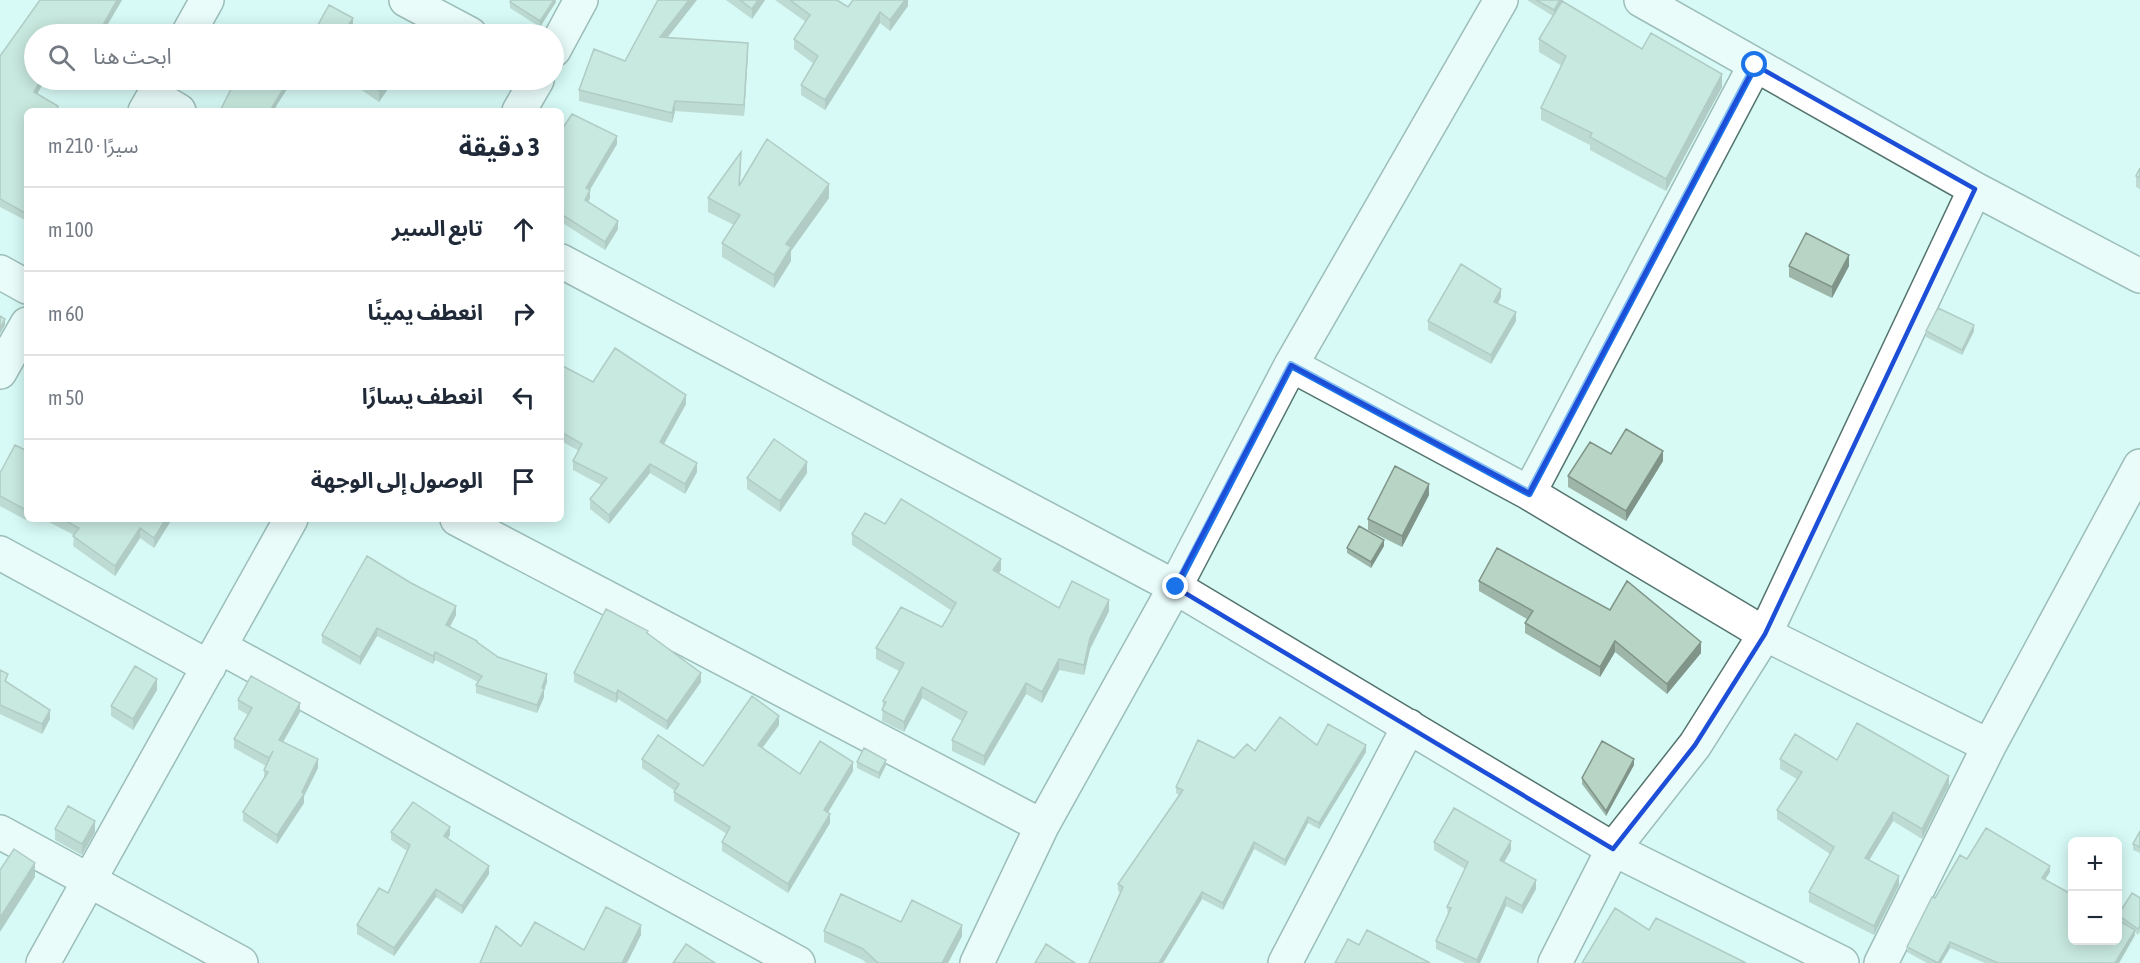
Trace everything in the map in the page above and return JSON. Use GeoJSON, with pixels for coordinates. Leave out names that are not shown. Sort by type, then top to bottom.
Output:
{"type":"FeatureCollection","features":[{"type":"Feature","properties":{"kind":"street"},"geometry":{"type":"LineString","coordinates":[[194,24],[207,0]]}},
{"type":"Feature","properties":{"kind":"street"},"geometry":{"type":"LineString","coordinates":[[406,0],[451,24]]}},
{"type":"Feature","properties":{"kind":"street"},"geometry":{"type":"LineString","coordinates":[[564,31],[581,0]]}},
{"type":"Feature","properties":{"kind":"street"},"geometry":{"type":"LineString","coordinates":[[977,963],[1042,826],[1176,587],[1291,365],[1501,0]]}},
{"type":"Feature","properties":{"kind":"street"},"geometry":{"type":"LineString","coordinates":[[1641,0],[1975,189],[2140,276]]}},
{"type":"Feature","properties":{"kind":"street"},"geometry":{"type":"LineString","coordinates":[[1529,493],[1755,65]]}},
{"type":"Feature","properties":{"kind":"street"},"geometry":{"type":"LineString","coordinates":[[521,108],[531,90]]}},
{"type":"Feature","properties":{"kind":"street"},"geometry":{"type":"LineString","coordinates":[[1555,963],[1613,849],[1695,745],[1765,634],[1975,189]]}},
{"type":"Feature","properties":{"kind":"street"},"geometry":{"type":"LineString","coordinates":[[564,263],[1176,587],[1613,849],[1842,963]]}},
{"type":"Feature","properties":{"kind":"street"},"geometry":{"type":"LineString","coordinates":[[0,272],[24,285]]}},
{"type":"Feature","properties":{"kind":"street"},"geometry":{"type":"LineString","coordinates":[[0,372],[24,329]]}},
{"type":"Feature","properties":{"kind":"street"},"geometry":{"type":"LineString","coordinates":[[1291,365],[1529,493],[1765,634],[1989,747]]}},
{"type":"Feature","properties":{"kind":"street"},"geometry":{"type":"LineString","coordinates":[[1881,963],[1989,747],[2140,466]]}},
{"type":"Feature","properties":{"kind":"street"},"geometry":{"type":"LineString","coordinates":[[44,963],[289,522]]}},
{"type":"Feature","properties":{"kind":"street"},"geometry":{"type":"LineString","coordinates":[[463,522],[1042,826]]}},
{"type":"Feature","properties":{"kind":"street"},"geometry":{"type":"LineString","coordinates":[[0,554],[214,657],[798,963]]}},
{"type":"Feature","properties":{"kind":"street"},"geometry":{"type":"LineString","coordinates":[[1285,963],[1409,726]]}},
{"type":"Feature","properties":{"kind":"street"},"geometry":{"type":"LineString","coordinates":[[0,832],[241,963]]}},
{"type":"Feature","properties":{"kind":"highlighted area"},"geometry":{"type":"Polygon","coordinates":[[[1755,65],[1975,189],[1765,634],[1695,745],[1613,849],[1175,587],[1291,365],[1529,493],[1755,65]]]}},
{"type":"Feature","properties":{"kind":"building"},"geometry":{"type":"Polygon","coordinates":[[[40,0],[117,0],[104,24],[24,24],[24,90],[35,90],[34,92],[58,106],[57,108],[24,108],[24,212],[0,199],[0,56],[40,0]]]}},
{"type":"Feature","properties":{"kind":"building"},"geometry":{"type":"Polygon","coordinates":[[[511,0],[554,0],[540,21],[510,2],[511,0]]]}},
{"type":"Feature","properties":{"kind":"building"},"geometry":{"type":"Polygon","coordinates":[[[658,0],[689,0],[660,37],[748,43],[744,105],[675,101],[672,113],[579,90],[594,49],[625,61],[658,0]]]}},
{"type":"Feature","properties":{"kind":"building"},"geometry":{"type":"Polygon","coordinates":[[[740,0],[758,0],[752,9],[740,0]]]}},
{"type":"Feature","properties":{"kind":"building"},"geometry":{"type":"Polygon","coordinates":[[[790,0],[837,0],[848,7],[853,0],[905,0],[890,20],[880,12],[825,100],[801,85],[818,56],[794,39],[810,15],[790,0]]]}},
{"type":"Feature","properties":{"kind":"building"},"geometry":{"type":"Polygon","coordinates":[[[1536,0],[1560,0],[1554,10],[1536,0]]]}},
{"type":"Feature","properties":{"kind":"building"},"geometry":{"type":"Polygon","coordinates":[[[1562,1],[1642,49],[1651,33],[1722,74],[1666,179],[1590,137],[1592,133],[1541,108],[1566,56],[1539,39],[1562,1]]]}},
{"type":"Feature","properties":{"kind":"building"},"geometry":{"type":"Polygon","coordinates":[[[329,5],[353,18],[349,24],[319,24],[329,5]]]}},
{"type":"Feature","properties":{"kind":"building"},"geometry":{"type":"Polygon","coordinates":[[[230,90],[283,90],[272,107],[275,108],[222,108],[230,90]]]}},
{"type":"Feature","properties":{"kind":"building"},"geometry":{"type":"Polygon","coordinates":[[[572,114],[617,136],[586,188],[590,190],[585,200],[618,221],[605,242],[564,216],[564,126],[572,114]]]}},
{"type":"Feature","properties":{"kind":"building"},"geometry":{"type":"Polygon","coordinates":[[[767,139],[829,184],[786,244],[791,247],[774,275],[722,243],[740,215],[708,198],[741,152],[739,186],[767,139]]]}},
{"type":"Feature","properties":{"kind":"building"},"geometry":{"type":"Polygon","coordinates":[[[1806,233],[1849,255],[1832,287],[1789,266],[1806,233]]]}},
{"type":"Feature","properties":{"kind":"building"},"geometry":{"type":"Polygon","coordinates":[[[1461,264],[1501,289],[1494,302],[1516,312],[1491,355],[1428,321],[1461,264]]]}},
{"type":"Feature","properties":{"kind":"building"},"geometry":{"type":"Polygon","coordinates":[[[1938,308],[1974,325],[1962,350],[1926,331],[1938,308]]]}},
{"type":"Feature","properties":{"kind":"building"},"geometry":{"type":"Polygon","coordinates":[[[0,316],[5,319],[0,328],[0,316]]]}},
{"type":"Feature","properties":{"kind":"building"},"geometry":{"type":"Polygon","coordinates":[[[615,348],[686,395],[660,442],[697,463],[685,484],[650,464],[609,515],[590,499],[607,478],[573,461],[582,444],[564,434],[564,367],[593,382],[615,348]]]}},
{"type":"Feature","properties":{"kind":"building"},"geometry":{"type":"Polygon","coordinates":[[[1626,429],[1663,451],[1626,511],[1568,476],[1590,442],[1611,454],[1626,429]]]}},
{"type":"Feature","properties":{"kind":"building"},"geometry":{"type":"Polygon","coordinates":[[[774,439],[807,462],[780,501],[747,478],[774,439]]]}},
{"type":"Feature","properties":{"kind":"building"},"geometry":{"type":"Polygon","coordinates":[[[15,445],[24,450],[24,509],[0,496],[0,473],[15,445]]]}},
{"type":"Feature","properties":{"kind":"building"},"geometry":{"type":"Polygon","coordinates":[[[1395,466],[1429,484],[1402,536],[1368,519],[1395,466]]]}},
{"type":"Feature","properties":{"kind":"building"},"geometry":{"type":"Polygon","coordinates":[[[901,499],[1001,559],[993,570],[1059,608],[1072,581],[1109,600],[1090,638],[1084,665],[1059,659],[1042,692],[1026,683],[984,756],[952,740],[967,712],[922,687],[904,722],[882,710],[886,702],[883,701],[904,663],[876,648],[901,607],[942,627],[956,603],[852,534],[865,513],[885,524],[901,499]]]}},
{"type":"Feature","properties":{"kind":"building"},"geometry":{"type":"Polygon","coordinates":[[[68,522],[164,522],[154,538],[140,528],[115,566],[73,536],[79,528],[68,522]]]}},
{"type":"Feature","properties":{"kind":"building"},"geometry":{"type":"Polygon","coordinates":[[[1359,526],[1384,540],[1371,562],[1347,548],[1359,526]]]}},
{"type":"Feature","properties":{"kind":"building"},"geometry":{"type":"Polygon","coordinates":[[[1497,548],[1610,610],[1627,581],[1701,642],[1667,684],[1615,641],[1600,667],[1525,623],[1533,611],[1479,581],[1497,548]]]}},
{"type":"Feature","properties":{"kind":"building"},"geometry":{"type":"Polygon","coordinates":[[[367,556],[411,583],[456,606],[446,625],[477,641],[498,657],[547,674],[537,705],[476,685],[482,676],[435,652],[433,656],[377,628],[360,657],[322,635],[367,556]]]}},
{"type":"Feature","properties":{"kind":"building"},"geometry":{"type":"Polygon","coordinates":[[[606,609],[648,631],[647,633],[701,673],[667,721],[618,690],[616,694],[574,673],[606,609]]]}},
{"type":"Feature","properties":{"kind":"building"},"geometry":{"type":"Polygon","coordinates":[[[135,666],[157,679],[133,719],[111,706],[135,666]]]}},
{"type":"Feature","properties":{"kind":"building"},"geometry":{"type":"Polygon","coordinates":[[[0,670],[8,674],[5,681],[50,710],[42,724],[0,705],[0,670]]]}},
{"type":"Feature","properties":{"kind":"building"},"geometry":{"type":"Polygon","coordinates":[[[251,676],[300,703],[279,740],[318,759],[302,792],[304,794],[277,835],[243,812],[268,772],[264,770],[273,751],[269,758],[234,739],[252,708],[238,700],[251,676]]]}},
{"type":"Feature","properties":{"kind":"building"},"geometry":{"type":"Polygon","coordinates":[[[752,696],[779,716],[758,745],[800,774],[820,741],[853,762],[824,810],[830,814],[788,884],[722,842],[730,827],[674,792],[679,784],[642,759],[658,735],[703,766],[752,696]]]}},
{"type":"Feature","properties":{"kind":"building"},"geometry":{"type":"Polygon","coordinates":[[[1280,717],[1317,745],[1328,724],[1366,745],[1319,823],[1308,817],[1285,860],[1254,842],[1223,903],[1202,892],[1159,963],[1089,963],[1123,887],[1118,884],[1183,790],[1176,787],[1198,740],[1234,758],[1247,744],[1255,751],[1280,717]]]}},
{"type":"Feature","properties":{"kind":"building"},"geometry":{"type":"Polygon","coordinates":[[[1857,723],[1949,776],[1922,829],[1893,812],[1865,858],[1899,876],[1874,926],[1809,892],[1834,847],[1777,810],[1802,772],[1780,759],[1795,734],[1837,760],[1857,723]]]}},
{"type":"Feature","properties":{"kind":"building"},"geometry":{"type":"Polygon","coordinates":[[[1602,741],[1634,759],[1606,811],[1582,778],[1602,741]]]}},
{"type":"Feature","properties":{"kind":"building"},"geometry":{"type":"Polygon","coordinates":[[[864,748],[886,760],[879,773],[857,762],[864,748]]]}},
{"type":"Feature","properties":{"kind":"building"},"geometry":{"type":"Polygon","coordinates":[[[413,802],[450,827],[444,836],[489,866],[462,906],[436,889],[394,948],[357,925],[379,888],[388,893],[410,845],[391,832],[413,802]]]}},
{"type":"Feature","properties":{"kind":"building"},"geometry":{"type":"Polygon","coordinates":[[[68,806],[95,821],[82,844],[55,829],[68,806]]]}},
{"type":"Feature","properties":{"kind":"building"},"geometry":{"type":"Polygon","coordinates":[[[1454,808],[1511,841],[1500,860],[1536,880],[1522,906],[1506,897],[1477,960],[1436,941],[1451,908],[1447,907],[1468,862],[1434,842],[1454,808]]]}},
{"type":"Feature","properties":{"kind":"building"},"geometry":{"type":"Polygon","coordinates":[[[1986,828],[2050,866],[2042,878],[2068,892],[2068,945],[2122,945],[2122,922],[2135,930],[2115,963],[1998,963],[1950,942],[1938,963],[1907,947],[1932,897],[1935,898],[1960,855],[1967,859],[1986,828]]]}},
{"type":"Feature","properties":{"kind":"building"},"geometry":{"type":"Polygon","coordinates":[[[2140,831],[2140,847],[2133,844],[2140,831]]]}},
{"type":"Feature","properties":{"kind":"building"},"geometry":{"type":"Polygon","coordinates":[[[14,849],[35,863],[0,918],[0,870],[14,849]]]}},
{"type":"Feature","properties":{"kind":"building"},"geometry":{"type":"Polygon","coordinates":[[[2132,893],[2140,898],[2140,926],[2138,929],[2122,918],[2122,909],[2132,893]]]}},
{"type":"Feature","properties":{"kind":"building"},"geometry":{"type":"Polygon","coordinates":[[[841,894],[901,922],[912,900],[962,925],[942,963],[878,963],[863,949],[824,931],[841,894]]]}},
{"type":"Feature","properties":{"kind":"building"},"geometry":{"type":"Polygon","coordinates":[[[606,907],[641,925],[622,963],[480,963],[496,926],[521,946],[535,922],[584,950],[606,907]]]}},
{"type":"Feature","properties":{"kind":"building"},"geometry":{"type":"Polygon","coordinates":[[[1615,908],[1649,930],[1656,918],[1746,963],[1582,963],[1615,908]]]}},
{"type":"Feature","properties":{"kind":"building"},"geometry":{"type":"Polygon","coordinates":[[[1367,930],[1430,963],[1335,963],[1348,939],[1359,945],[1367,930]]]}},
{"type":"Feature","properties":{"kind":"building"},"geometry":{"type":"Polygon","coordinates":[[[686,944],[715,963],[673,963],[686,944]]]}},
{"type":"Feature","properties":{"kind":"building"},"geometry":{"type":"Polygon","coordinates":[[[1046,944],[1075,963],[1035,963],[1046,944]]]}},
{"type":"Feature","properties":{"kind":"route"},"geometry":{"type":"LineString","coordinates":[[1176,587],[1291,365],[1529,493],[1755,65]]}}]}
